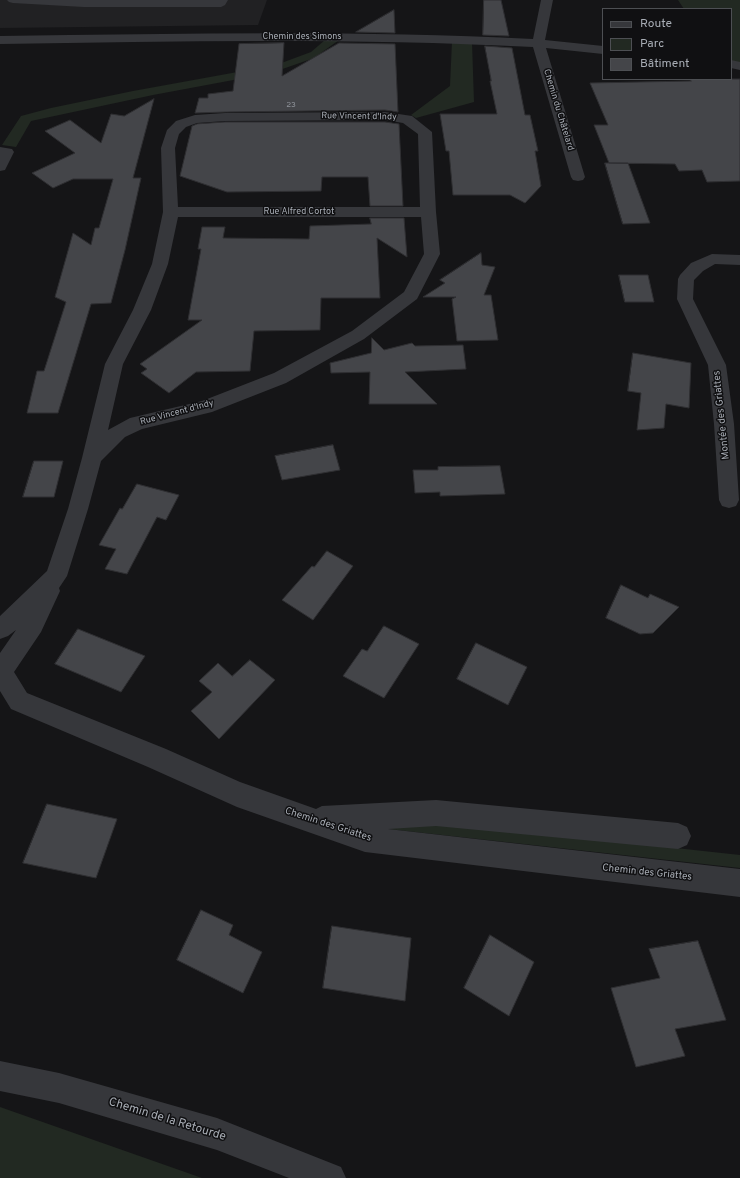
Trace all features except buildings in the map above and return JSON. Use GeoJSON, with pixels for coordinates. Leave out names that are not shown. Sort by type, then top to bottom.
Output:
{"type":"FeatureCollection","features":[{"type":"Feature","properties":{"kind":"street"},"geometry":{"type":"LineString","coordinates":[[13,0],[84,3],[221,3],[222,0]]}},
{"type":"Feature","properties":{"kind":"street"},"geometry":{"type":"LineString","coordinates":[[538,43],[547,0]]}},
{"type":"Feature","properties":{"kind":"street","name":"Chemin des Simons"},"geometry":{"type":"LineString","coordinates":[[0,40],[149,37],[468,39],[538,43],[602,50]]}},
{"type":"Feature","properties":{"kind":"street","name":"Chemin du Châtelard"},"geometry":{"type":"LineString","coordinates":[[538,43],[578,178]]}},
{"type":"Feature","properties":{"kind":"street","name":"Rue Vincent d'Indy"},"geometry":{"type":"LineString","coordinates":[[0,629],[14,619],[56,576],[92,458],[114,364],[142,310],[160,264],[171,212],[168,148],[172,133],[181,124],[195,119],[225,117],[377,116],[407,119],[425,132],[428,212],[432,254],[411,295],[358,335],[280,378],[205,407],[137,423],[118,432],[92,458]]}},
{"type":"Feature","properties":{"kind":"street"},"geometry":{"type":"LineString","coordinates":[[0,167],[4,152]]}},
{"type":"Feature","properties":{"kind":"street","name":"Rue Alfred Cortot"},"geometry":{"type":"LineString","coordinates":[[171,212],[428,212]]}},
{"type":"Feature","properties":{"kind":"street","name":"Montée des Griattes"},"geometry":{"type":"LineString","coordinates":[[729,500],[724,424],[717,365],[685,299],[686,279],[697,267],[712,260],[740,260]]}},
{"type":"Feature","properties":{"kind":"street"},"geometry":{"type":"LineString","coordinates":[[105,400],[118,416],[137,423]]}},
{"type":"Feature","properties":{"kind":"street"},"geometry":{"type":"LineString","coordinates":[[0,670],[33,625],[56,576]]}},
{"type":"Feature","properties":{"kind":"street","name":"Chemin des Griattes"},"geometry":{"type":"LineString","coordinates":[[0,670],[19,701],[158,758],[237,794],[365,839],[740,883]]}},
{"type":"Feature","properties":{"kind":"street"},"geometry":{"type":"LineString","coordinates":[[310,820],[436,813],[678,836]]}},
{"type":"Feature","properties":{"kind":"street","name":"Chemin de la Retourde"},"geometry":{"type":"LineString","coordinates":[[0,1076],[59,1088],[217,1134],[330,1178]]}},
{"type":"Feature","properties":{"kind":"shaded area"},"geometry":{"type":"Polygon","coordinates":[[[0,0],[267,0],[258,25],[0,28],[0,0]]]}},
{"type":"Feature","properties":{"kind":"green space"},"geometry":{"type":"Polygon","coordinates":[[[678,0],[740,0],[740,63],[732,61],[732,8],[683,8],[678,0]]]}},
{"type":"Feature","properties":{"kind":"green space"},"geometry":{"type":"Polygon","coordinates":[[[325,40],[339,40],[314,58],[271,73],[153,95],[31,121],[16,147],[2,145],[21,116],[51,108],[133,91],[276,65],[311,52],[325,40]]]}},
{"type":"Feature","properties":{"kind":"green space"},"geometry":{"type":"Polygon","coordinates":[[[452,41],[472,42],[474,102],[416,118],[411,115],[450,86],[452,41]]]}},
{"type":"Feature","properties":{"kind":"green space"},"geometry":{"type":"Polygon","coordinates":[[[428,821],[740,855],[740,868],[370,827],[428,821]]]}},
{"type":"Feature","properties":{"kind":"green space"},"geometry":{"type":"Polygon","coordinates":[[[0,1107],[202,1178],[0,1178],[0,1107]]]}}]}
